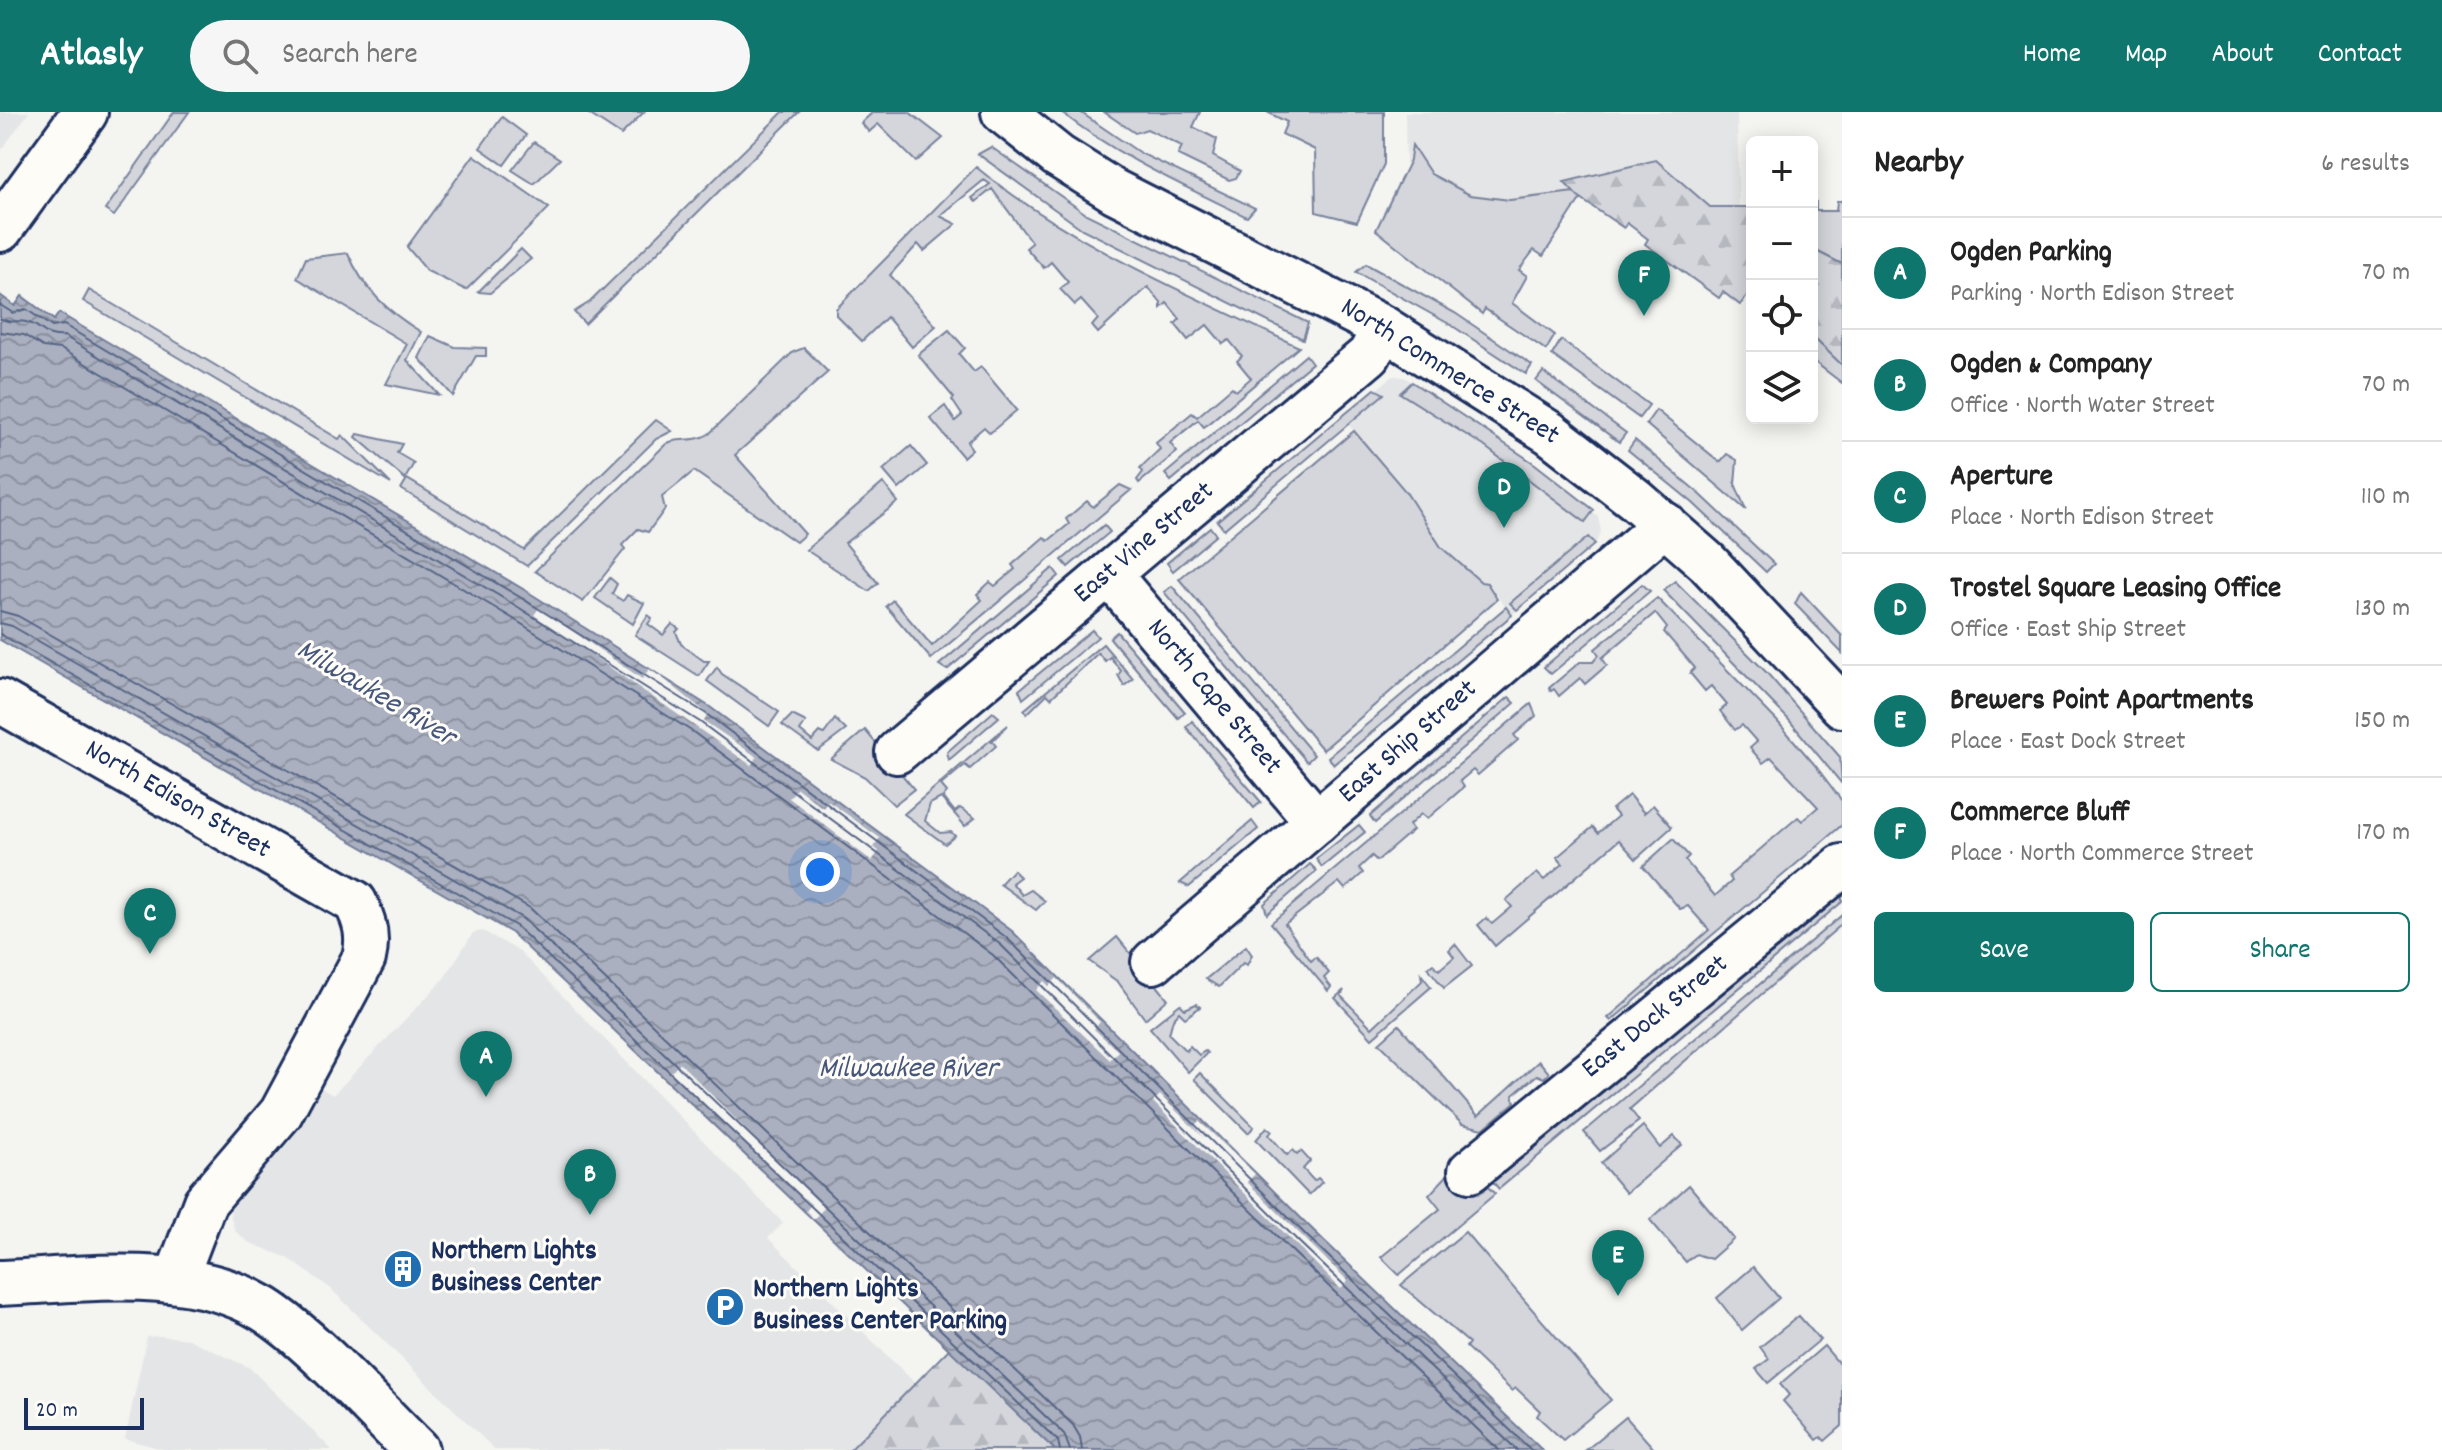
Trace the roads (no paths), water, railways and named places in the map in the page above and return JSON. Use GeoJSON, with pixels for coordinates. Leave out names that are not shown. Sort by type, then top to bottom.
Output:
{"type":"FeatureCollection","features":[{"type":"Feature","properties":{"kind":"main road"},"geometry":{"type":"LineString","coordinates":[[0,229],[85,112]]}},
{"type":"Feature","properties":{"kind":"main road"},"geometry":{"type":"LineString","coordinates":[[0,1283],[175,1281],[236,1297],[264,1309],[315,1352],[416,1450]]}},
{"type":"Feature","properties":{"kind":"street","name":"North Commerce Street"},"geometry":{"type":"LineString","coordinates":[[1003,112],[1058,156],[1114,191],[1384,328],[1550,433],[1665,524],[1755,610],[1842,706]]}},
{"type":"Feature","properties":{"kind":"street","name":"East Vine Street"},"geometry":{"type":"LineString","coordinates":[[897,752],[1369,355],[1384,328]]}},
{"type":"Feature","properties":{"kind":"street","name":"East Ship Street"},"geometry":{"type":"LineString","coordinates":[[1153,962],[1665,524]]}},
{"type":"Feature","properties":{"kind":"street","name":"North Cape Street"},"geometry":{"type":"LineString","coordinates":[[1109,574],[1317,822]]}},
{"type":"Feature","properties":{"kind":"street","name":"North Edison Street"},"geometry":{"type":"LineString","coordinates":[[0,701],[355,902],[366,930],[364,958],[281,1113],[205,1202],[175,1281]]}},
{"type":"Feature","properties":{"kind":"street","name":"East Dock Street"},"geometry":{"type":"LineString","coordinates":[[1470,1171],[1842,866]]}},
{"type":"Feature","properties":{"kind":"water","name":"Milwaukee River"},"geometry":{"type":"Polygon","coordinates":[[[0,295],[15,306],[22,296],[54,320],[59,313],[528,592],[710,707],[1012,931],[1313,1230],[1542,1450],[1055,1450],[512,933],[0,640],[0,295]]]}},
{"type":"Feature","properties":{"kind":"place","name":"Commerce Bluff"},"geometry":{"type":"Point","coordinates":[1644,316]}},
{"type":"Feature","properties":{"kind":"place","name":"Trostel Square Leasing Office"},"geometry":{"type":"Point","coordinates":[1504,528]}},
{"type":"Feature","properties":{"kind":"place","name":"Aperture"},"geometry":{"type":"Point","coordinates":[150,954]}},
{"type":"Feature","properties":{"kind":"place","name":"Ogden Parking"},"geometry":{"type":"Point","coordinates":[486,1097]}},
{"type":"Feature","properties":{"kind":"place","name":"Ogden & Company"},"geometry":{"type":"Point","coordinates":[590,1215]}},
{"type":"Feature","properties":{"kind":"place","name":"Northern Lights Business Center"},"geometry":{"type":"Point","coordinates":[403,1269]}},
{"type":"Feature","properties":{"kind":"place","name":"Brewers Point Apartments"},"geometry":{"type":"Point","coordinates":[1618,1296]}},
{"type":"Feature","properties":{"kind":"place","name":"Northern Lights Business Center Parking"},"geometry":{"type":"Point","coordinates":[725,1307]}}]}
